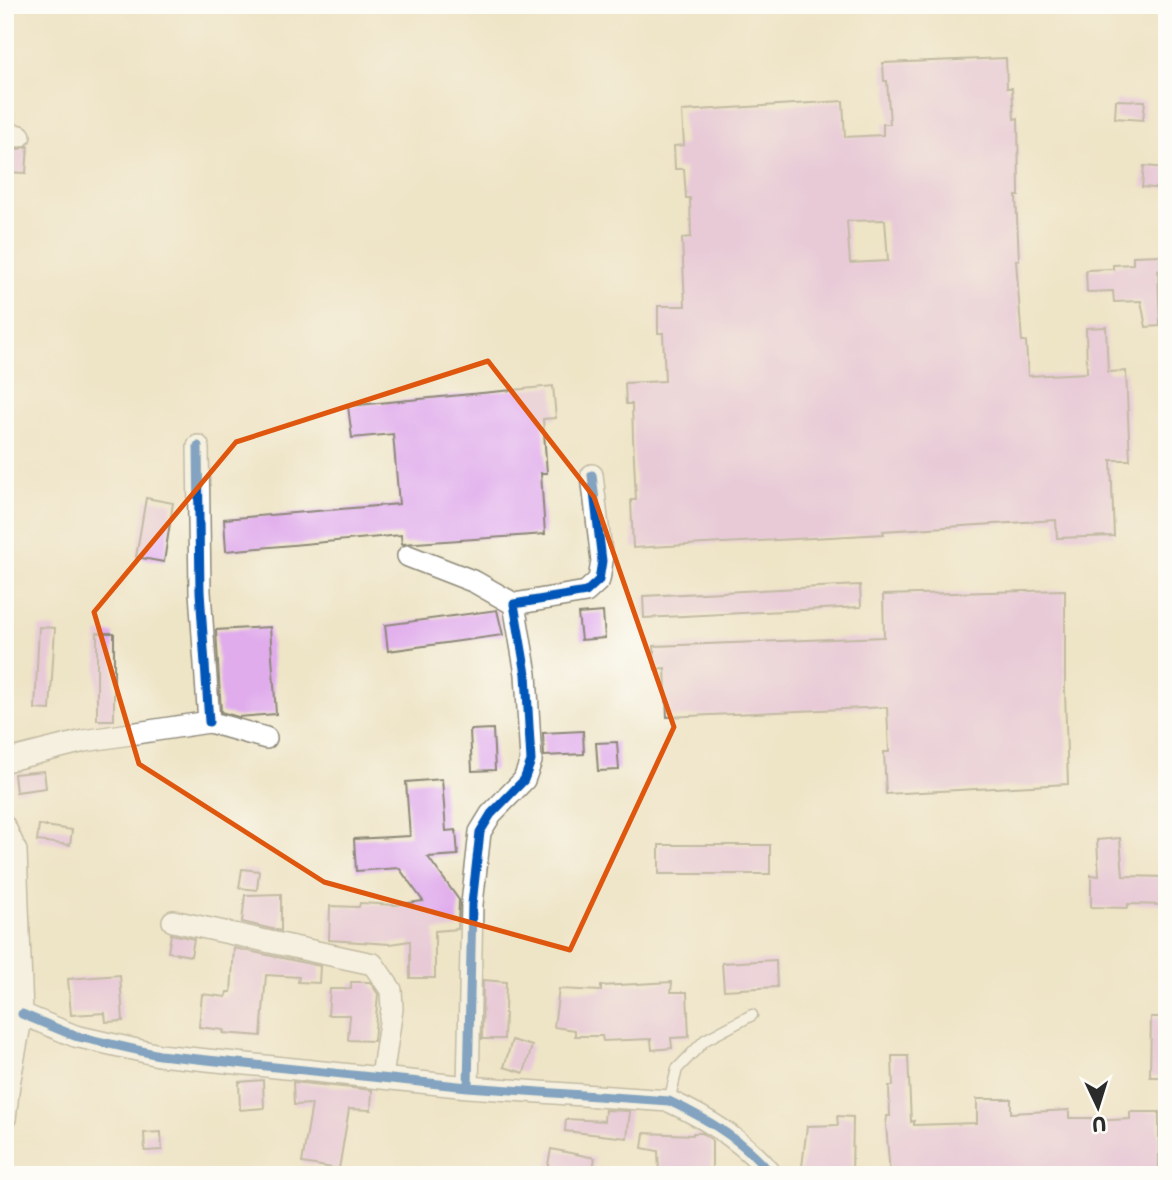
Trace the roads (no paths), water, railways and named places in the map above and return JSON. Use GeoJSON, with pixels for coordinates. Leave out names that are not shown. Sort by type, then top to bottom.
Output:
{"type":"FeatureCollection","features":[{"type":"Feature","properties":{"kind":"street"},"geometry":{"type":"LineString","coordinates":[[198,446],[200,592],[209,722]]}},
{"type":"Feature","properties":{"kind":"street"},"geometry":{"type":"LineString","coordinates":[[408,556],[475,582],[514,604],[586,592],[599,580],[602,561],[592,475]]}},
{"type":"Feature","properties":{"kind":"street"},"geometry":{"type":"LineString","coordinates":[[468,1087],[472,904],[480,832],[491,814],[524,780],[531,761],[526,674],[514,604]]}},
{"type":"Feature","properties":{"kind":"street"},"geometry":{"type":"LineString","coordinates":[[5,761],[84,741],[209,722],[266,738]]}},
{"type":"Feature","properties":{"kind":"street"},"geometry":{"type":"LineString","coordinates":[[5,827],[16,851],[22,1014],[12,1042],[5,1119]]}},
{"type":"Feature","properties":{"kind":"street"},"geometry":{"type":"LineString","coordinates":[[173,921],[373,964],[391,990],[392,1009],[382,1077]]}},
{"type":"Feature","properties":{"kind":"street"},"geometry":{"type":"LineString","coordinates":[[22,1014],[75,1036],[159,1055],[468,1087],[669,1101],[695,1113],[726,1133],[772,1175]]}},
{"type":"Feature","properties":{"kind":"lane"},"geometry":{"type":"LineString","coordinates":[[669,1101],[677,1069],[705,1040],[752,1015]]}}]}
